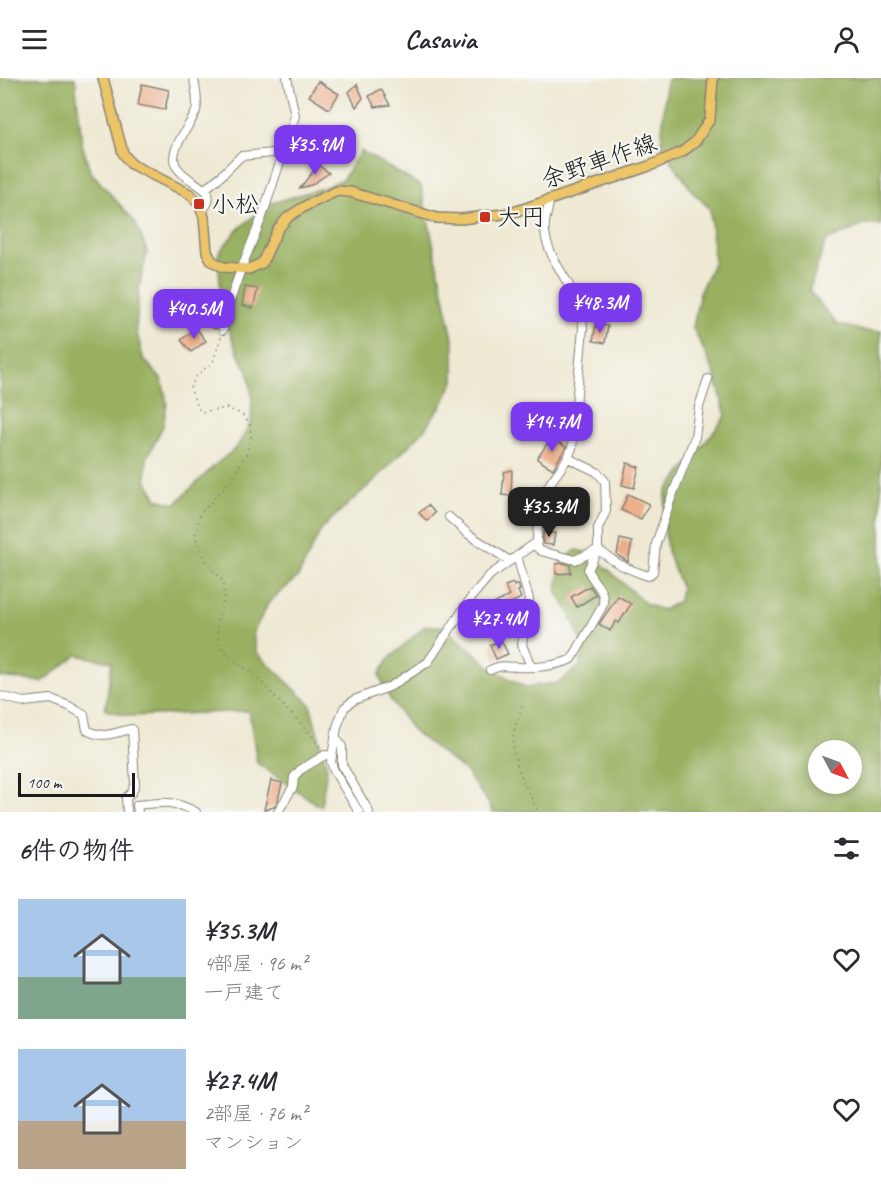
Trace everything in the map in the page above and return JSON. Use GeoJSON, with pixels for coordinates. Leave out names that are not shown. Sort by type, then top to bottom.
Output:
{"type":"FeatureCollection","features":[{"type":"Feature","properties":{"kind":"main road"},"geometry":{"type":"LineString","coordinates":[[103,78],[123,153],[131,164],[143,172],[190,194],[199,204],[204,217],[207,252],[212,261],[223,267],[241,269]]}},
{"type":"Feature","properties":{"kind":"main road","name":"余野車作線"},"geometry":{"type":"LineString","coordinates":[[241,269],[249,269],[262,263],[279,229],[288,218],[307,205],[337,191],[350,192],[437,218],[461,219],[511,213],[652,165],[682,152],[695,142],[710,118],[713,78]]}},
{"type":"Feature","properties":{"kind":"street"},"geometry":{"type":"LineString","coordinates":[[194,78],[197,104],[174,154],[174,163],[177,169],[205,189],[209,198],[202,211]]}},
{"type":"Feature","properties":{"kind":"street"},"geometry":{"type":"LineString","coordinates":[[222,330],[222,324],[262,217],[295,116],[287,78]]}},
{"type":"Feature","properties":{"kind":"street"},"geometry":{"type":"LineString","coordinates":[[205,189],[241,156],[283,152],[313,159]]}},
{"type":"Feature","properties":{"kind":"street"},"geometry":{"type":"LineString","coordinates":[[359,812],[334,771],[328,755],[344,708],[350,703],[390,686],[428,662],[473,595],[490,575],[537,542],[539,508],[543,497],[572,448],[584,328],[580,304],[549,247],[545,234],[544,225],[549,200]]}},
{"type":"Feature","properties":{"kind":"street"},"geometry":{"type":"LineString","coordinates":[[534,545],[541,551],[575,560],[597,550],[639,573],[648,576],[653,572],[656,544],[694,437],[699,407],[708,379]]}},
{"type":"Feature","properties":{"kind":"street"},"geometry":{"type":"LineString","coordinates":[[490,670],[502,664],[517,668],[563,663],[572,659],[605,599],[588,570],[597,550],[598,528],[608,504],[605,481],[597,472],[568,458]]}},
{"type":"Feature","properties":{"kind":"street"},"geometry":{"type":"LineString","coordinates":[[449,517],[468,534],[510,561]]}},
{"type":"Feature","properties":{"kind":"street"},"geometry":{"type":"LineString","coordinates":[[517,556],[529,599],[522,645],[531,666]]}},
{"type":"Feature","properties":{"kind":"street"},"geometry":{"type":"LineString","coordinates":[[0,696],[24,702],[51,699],[69,706],[84,715],[87,730],[95,735],[104,737],[132,729],[135,784],[132,792],[126,798],[127,812]]}},
{"type":"Feature","properties":{"kind":"street"},"geometry":{"type":"LineString","coordinates":[[335,736],[342,747],[342,765],[369,812]]}},
{"type":"Feature","properties":{"kind":"street"},"geometry":{"type":"LineString","coordinates":[[278,812],[293,787],[294,777],[300,770],[328,755]]}},
{"type":"Feature","properties":{"kind":"street"},"geometry":{"type":"LineString","coordinates":[[138,812],[138,805],[166,801],[196,812]]}},
{"type":"Feature","properties":{"kind":"path"},"geometry":{"type":"LineString","coordinates":[[222,330],[213,362],[197,375],[190,388],[200,412],[226,408],[242,414],[250,424],[251,437],[247,453],[230,481],[200,514],[195,536],[207,562],[223,582],[224,600],[217,622],[218,643],[226,653],[256,677],[328,755]]}},
{"type":"Feature","properties":{"kind":"path"},"geometry":{"type":"LineString","coordinates":[[522,706],[515,726],[514,752],[538,812]]}},
{"type":"Feature","properties":{"kind":"green space"},"geometry":{"type":"Polygon","coordinates":[[[0,78],[75,78],[82,144],[90,171],[135,222],[147,251],[139,288],[136,329],[143,358],[162,380],[167,403],[163,426],[147,458],[146,480],[157,499],[175,504],[237,447],[251,423],[252,396],[248,370],[240,358],[222,313],[218,254],[236,231],[269,204],[325,187],[343,179],[361,151],[421,186],[454,344],[454,381],[443,403],[423,431],[378,477],[322,528],[298,577],[269,602],[253,633],[256,652],[310,704],[327,768],[321,807],[257,763],[249,711],[130,716],[105,710],[112,662],[77,655],[42,682],[0,677],[0,78]]]}},
{"type":"Feature","properties":{"kind":"green space"},"geometry":{"type":"Polygon","coordinates":[[[670,78],[881,78],[881,226],[866,224],[826,241],[809,291],[837,324],[864,331],[881,331],[881,812],[492,812],[490,805],[465,771],[413,731],[390,699],[379,675],[388,660],[425,626],[443,626],[494,670],[525,687],[558,683],[579,667],[585,650],[568,609],[557,593],[560,563],[576,550],[590,553],[646,604],[663,610],[679,601],[681,587],[667,551],[664,521],[666,492],[726,416],[714,372],[693,328],[700,291],[714,262],[710,209],[692,191],[661,145],[666,83],[670,78]]]}},
{"type":"Feature","properties":{"kind":"building"},"geometry":{"type":"Polygon","coordinates":[[[318,81],[339,94],[329,109],[309,96],[318,81]]]}},
{"type":"Feature","properties":{"kind":"building"},"geometry":{"type":"Polygon","coordinates":[[[142,84],[169,90],[165,110],[138,105],[142,84]]]}},
{"type":"Feature","properties":{"kind":"building"},"geometry":{"type":"Polygon","coordinates":[[[357,84],[363,98],[356,107],[349,92],[357,84]]]}},
{"type":"Feature","properties":{"kind":"building"},"geometry":{"type":"Polygon","coordinates":[[[381,89],[390,105],[375,107],[369,96],[381,89]]]}},
{"type":"Feature","properties":{"kind":"building"},"geometry":{"type":"Polygon","coordinates":[[[300,126],[316,131],[310,152],[294,148],[300,126]]]}},
{"type":"Feature","properties":{"kind":"building"},"geometry":{"type":"Polygon","coordinates":[[[318,165],[329,173],[311,185],[300,188],[318,165]]]}},
{"type":"Feature","properties":{"kind":"building"},"geometry":{"type":"Polygon","coordinates":[[[245,287],[258,289],[253,308],[242,305],[245,287]]]}},
{"type":"Feature","properties":{"kind":"building"},"geometry":{"type":"Polygon","coordinates":[[[597,294],[599,308],[586,310],[584,296],[597,294]]]}},
{"type":"Feature","properties":{"kind":"building"},"geometry":{"type":"Polygon","coordinates":[[[204,306],[220,312],[216,329],[198,322],[204,306]]]}},
{"type":"Feature","properties":{"kind":"building"},"geometry":{"type":"Polygon","coordinates":[[[596,324],[608,326],[605,343],[593,341],[596,324]]]}},
{"type":"Feature","properties":{"kind":"building"},"geometry":{"type":"Polygon","coordinates":[[[196,328],[206,341],[191,352],[181,340],[196,328]]]}},
{"type":"Feature","properties":{"kind":"building"},"geometry":{"type":"Polygon","coordinates":[[[551,438],[566,447],[553,469],[537,459],[551,438]]]}},
{"type":"Feature","properties":{"kind":"building"},"geometry":{"type":"Polygon","coordinates":[[[627,463],[639,467],[634,488],[622,485],[627,463]]]}},
{"type":"Feature","properties":{"kind":"building"},"geometry":{"type":"Polygon","coordinates":[[[512,470],[511,496],[502,495],[504,472],[512,470]]]}},
{"type":"Feature","properties":{"kind":"building"},"geometry":{"type":"Polygon","coordinates":[[[628,494],[649,504],[641,519],[621,510],[628,494]]]}},
{"type":"Feature","properties":{"kind":"building"},"geometry":{"type":"Polygon","coordinates":[[[428,505],[435,513],[427,521],[419,513],[428,505]]]}},
{"type":"Feature","properties":{"kind":"building"},"geometry":{"type":"Polygon","coordinates":[[[543,532],[555,533],[553,545],[543,544],[543,532]]]}},
{"type":"Feature","properties":{"kind":"building"},"geometry":{"type":"Polygon","coordinates":[[[620,539],[632,542],[628,562],[617,555],[620,539]]]}},
{"type":"Feature","properties":{"kind":"building"},"geometry":{"type":"Polygon","coordinates":[[[556,564],[570,565],[571,573],[556,574],[556,564]]]}},
{"type":"Feature","properties":{"kind":"building"},"geometry":{"type":"Polygon","coordinates":[[[513,583],[514,586],[518,584],[521,598],[511,603],[513,606],[490,617],[488,607],[509,596],[505,586],[513,583]]]}},
{"type":"Feature","properties":{"kind":"building"},"geometry":{"type":"Polygon","coordinates":[[[590,586],[596,595],[577,607],[571,597],[590,586]]]}},
{"type":"Feature","properties":{"kind":"building"},"geometry":{"type":"Polygon","coordinates":[[[618,596],[631,604],[619,623],[616,621],[610,631],[599,624],[618,596]]]}},
{"type":"Feature","properties":{"kind":"building"},"geometry":{"type":"Polygon","coordinates":[[[501,640],[508,654],[496,659],[490,645],[501,640]]]}},
{"type":"Feature","properties":{"kind":"building"},"geometry":{"type":"Polygon","coordinates":[[[271,780],[282,783],[274,807],[264,810],[271,780]]]}},
{"type":"Feature","properties":{"kind":"place","name":"小松"},"geometry":{"type":"Point","coordinates":[199,204]}},
{"type":"Feature","properties":{"kind":"place","name":"大円"},"geometry":{"type":"Point","coordinates":[485,217]}}]}
